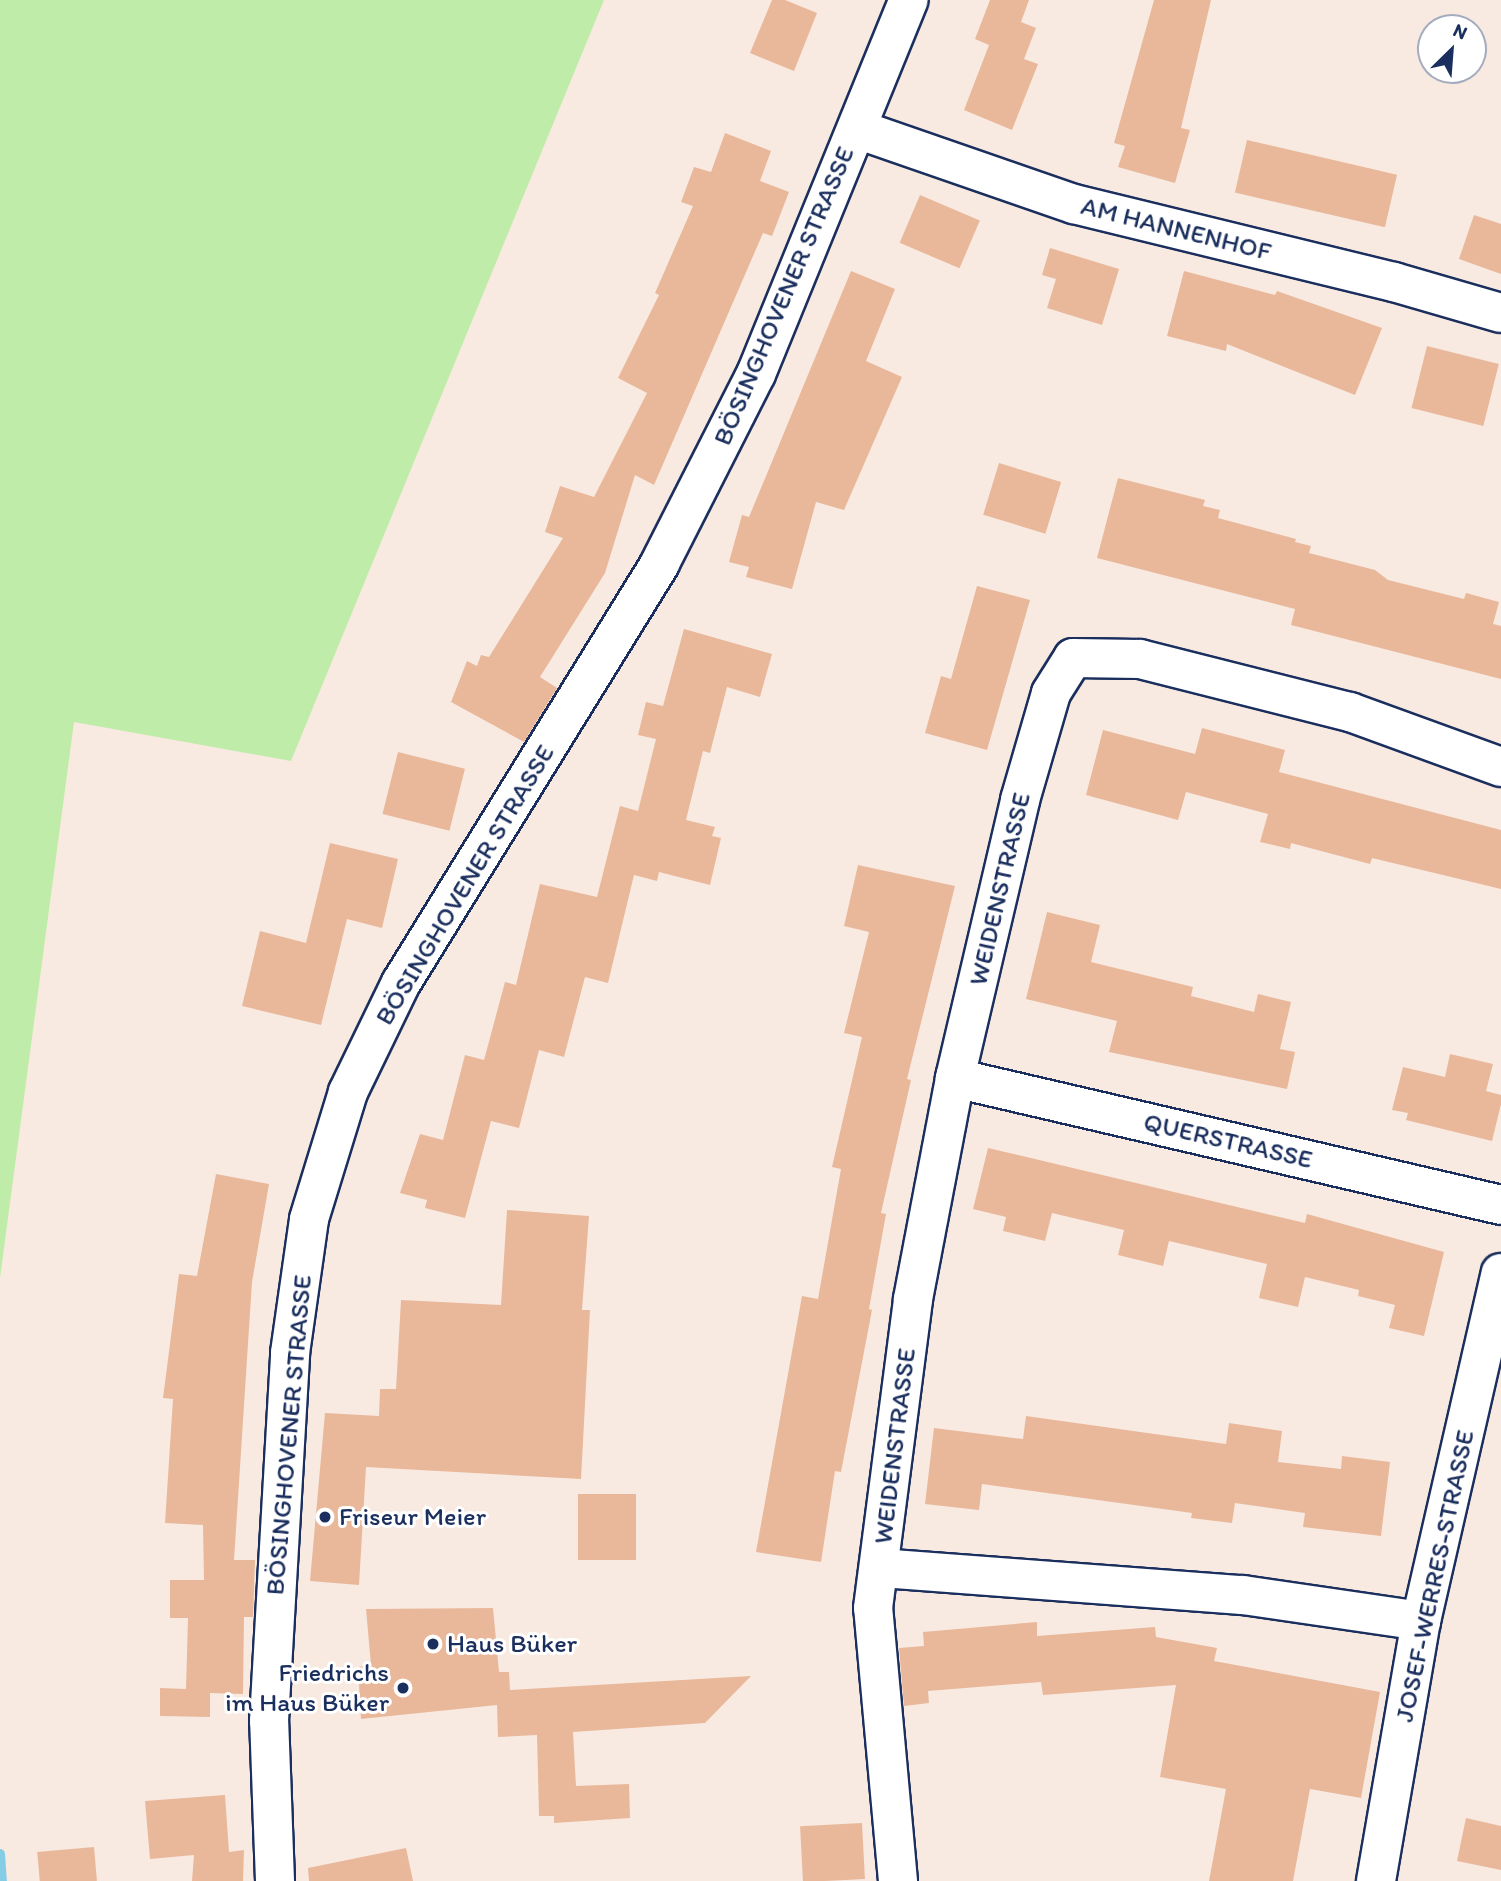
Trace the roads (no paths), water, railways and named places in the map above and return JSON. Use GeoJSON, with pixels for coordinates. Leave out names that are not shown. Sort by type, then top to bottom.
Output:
{"type":"FeatureCollection","features":[{"type":"Feature","properties":{"kind":"street","name":"BÖSINGHOVENER STRASSE"},"geometry":{"type":"LineString","coordinates":[[275,1881],[269,1721],[290,1353],[309,1219],[348,1091],[401,983],[660,563],[756,374],[909,0]]}},
{"type":"Feature","properties":{"kind":"street","name":"AM HANNENHOF"},"geometry":{"type":"LineString","coordinates":[[857,129],[1074,204],[1394,282],[1501,313]]}},
{"type":"Feature","properties":{"kind":"street","name":"WEIDENSTRASSE"},"geometry":{"type":"LineString","coordinates":[[898,1881],[873,1608],[881,1568],[913,1299],[955,1077],[1023,788],[1051,693],[1073,658],[1140,659],[1350,712],[1501,768]]}},
{"type":"Feature","properties":{"kind":"street","name":"QUERSTRASSE"},"geometry":{"type":"LineString","coordinates":[[955,1077],[1501,1205]]}},
{"type":"Feature","properties":{"kind":"street","name":"JOSEF-WERRES-STRASSE"},"geometry":{"type":"LineString","coordinates":[[1376,1881],[1421,1621],[1501,1273]]}},
{"type":"Feature","properties":{"kind":"street","name":"WEIDENSTRASSE"},"geometry":{"type":"LineString","coordinates":[[881,1568],[1243,1595],[1421,1621]]}},
{"type":"Feature","properties":{"kind":"waterway"},"geometry":{"type":"LineString","coordinates":[[0,1854],[2,1881]]}},
{"type":"Feature","properties":{"kind":"place","name":"Friseur Meier"},"geometry":{"type":"Point","coordinates":[325,1517]}},
{"type":"Feature","properties":{"kind":"place","name":"Haus Büker"},"geometry":{"type":"Point","coordinates":[433,1644]}},
{"type":"Feature","properties":{"kind":"place","name":"Friedrichs im Haus Büker"},"geometry":{"type":"Point","coordinates":[403,1688]}}]}
